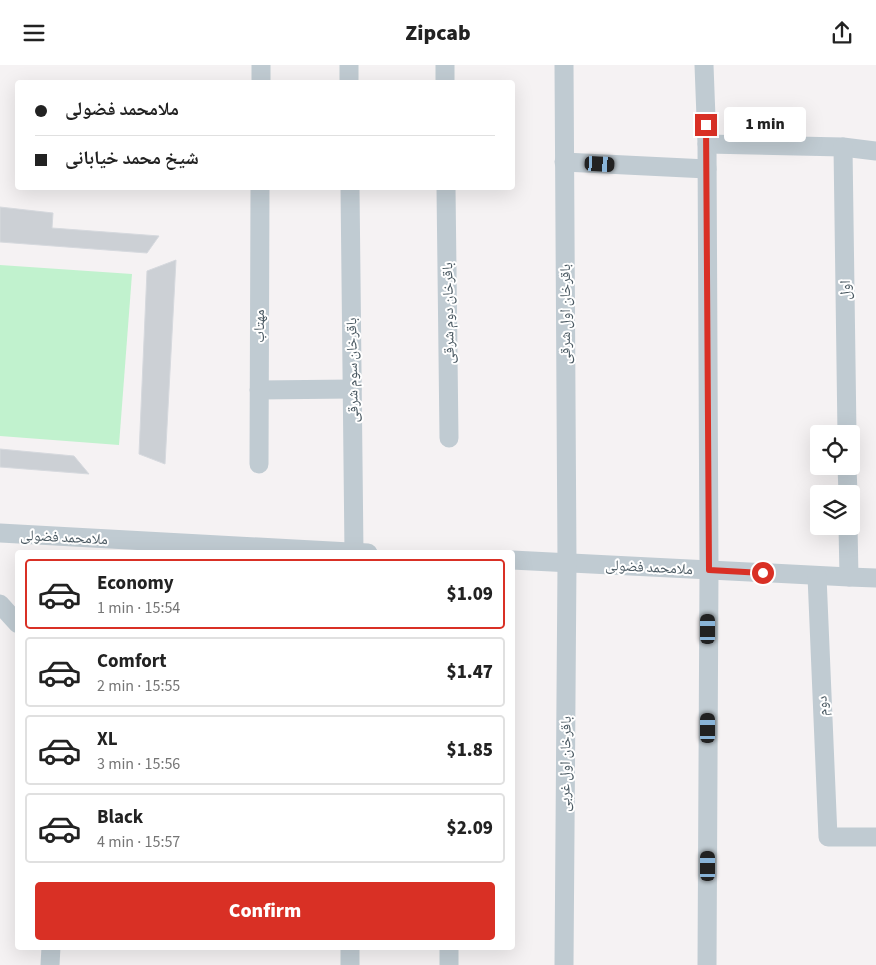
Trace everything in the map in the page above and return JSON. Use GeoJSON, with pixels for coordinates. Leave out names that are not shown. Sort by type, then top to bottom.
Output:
{"type":"FeatureCollection","features":[{"type":"Feature","properties":{"kind":"street"},"geometry":{"type":"LineString","coordinates":[[260,80],[261,65]]}},
{"type":"Feature","properties":{"kind":"street"},"geometry":{"type":"LineString","coordinates":[[349,65],[349,80]]}},
{"type":"Feature","properties":{"kind":"street"},"geometry":{"type":"LineString","coordinates":[[445,65],[445,80]]}},
{"type":"Feature","properties":{"kind":"street","name":"باقرخان اول شرقی"},"geometry":{"type":"LineString","coordinates":[[564,65],[567,563]]}},
{"type":"Feature","properties":{"kind":"street"},"geometry":{"type":"LineString","coordinates":[[704,65],[707,144],[709,570],[707,965]]}},
{"type":"Feature","properties":{"kind":"street"},"geometry":{"type":"LineString","coordinates":[[707,144],[843,147],[876,151]]}},
{"type":"Feature","properties":{"kind":"street","name":"اول"},"geometry":{"type":"LineString","coordinates":[[843,147],[847,425]]}},
{"type":"Feature","properties":{"kind":"street"},"geometry":{"type":"LineString","coordinates":[[564,163],[707,169]]}},
{"type":"Feature","properties":{"kind":"street","name":"مهتاب"},"geometry":{"type":"LineString","coordinates":[[259,463],[260,190]]}},
{"type":"Feature","properties":{"kind":"street","name":"باقرخان سوم شرقی"},"geometry":{"type":"LineString","coordinates":[[350,190],[354,550]]}},
{"type":"Feature","properties":{"kind":"street","name":"باقرخان دوم شرقی"},"geometry":{"type":"LineString","coordinates":[[446,190],[449,437]]}},
{"type":"Feature","properties":{"kind":"street"},"geometry":{"type":"LineString","coordinates":[[259,390],[352,389]]}},
{"type":"Feature","properties":{"kind":"street","name":"ملامحمد فضولی"},"geometry":{"type":"LineString","coordinates":[[0,533],[317,550]]}},
{"type":"Feature","properties":{"kind":"street"},"geometry":{"type":"LineString","coordinates":[[848,535],[849,577]]}},
{"type":"Feature","properties":{"kind":"street","name":"ملامحمد فضولی"},"geometry":{"type":"LineString","coordinates":[[515,560],[817,576],[876,577]]}},
{"type":"Feature","properties":{"kind":"street","name":"باقرخان اول غربی"},"geometry":{"type":"LineString","coordinates":[[564,965],[567,563]]}},
{"type":"Feature","properties":{"kind":"street","name":"دوم"},"geometry":{"type":"LineString","coordinates":[[817,576],[828,837],[876,837]]}},
{"type":"Feature","properties":{"kind":"street"},"geometry":{"type":"LineString","coordinates":[[0,603],[15,620]]}},
{"type":"Feature","properties":{"kind":"street"},"geometry":{"type":"LineString","coordinates":[[50,950],[50,965]]}},
{"type":"Feature","properties":{"kind":"street"},"geometry":{"type":"LineString","coordinates":[[350,950],[350,965]]}},
{"type":"Feature","properties":{"kind":"street"},"geometry":{"type":"LineString","coordinates":[[449,950],[449,965]]}},
{"type":"Feature","properties":{"kind":"green space"},"geometry":{"type":"Polygon","coordinates":[[[0,265],[132,274],[119,445],[0,436],[0,265]]]}},
{"type":"Feature","properties":{"kind":"building"},"geometry":{"type":"Polygon","coordinates":[[[0,207],[53,213],[52,228],[159,236],[147,253],[0,242],[0,207]]]}},
{"type":"Feature","properties":{"kind":"building"},"geometry":{"type":"Polygon","coordinates":[[[176,260],[165,464],[139,454],[147,271],[176,260]]]}},
{"type":"Feature","properties":{"kind":"building"},"geometry":{"type":"Polygon","coordinates":[[[0,449],[74,456],[89,474],[0,467],[0,449]]]}},
{"type":"Feature","properties":{"kind":"route"},"geometry":{"type":"LineString","coordinates":[[706,125],[709,570],[763,573]]}}]}
